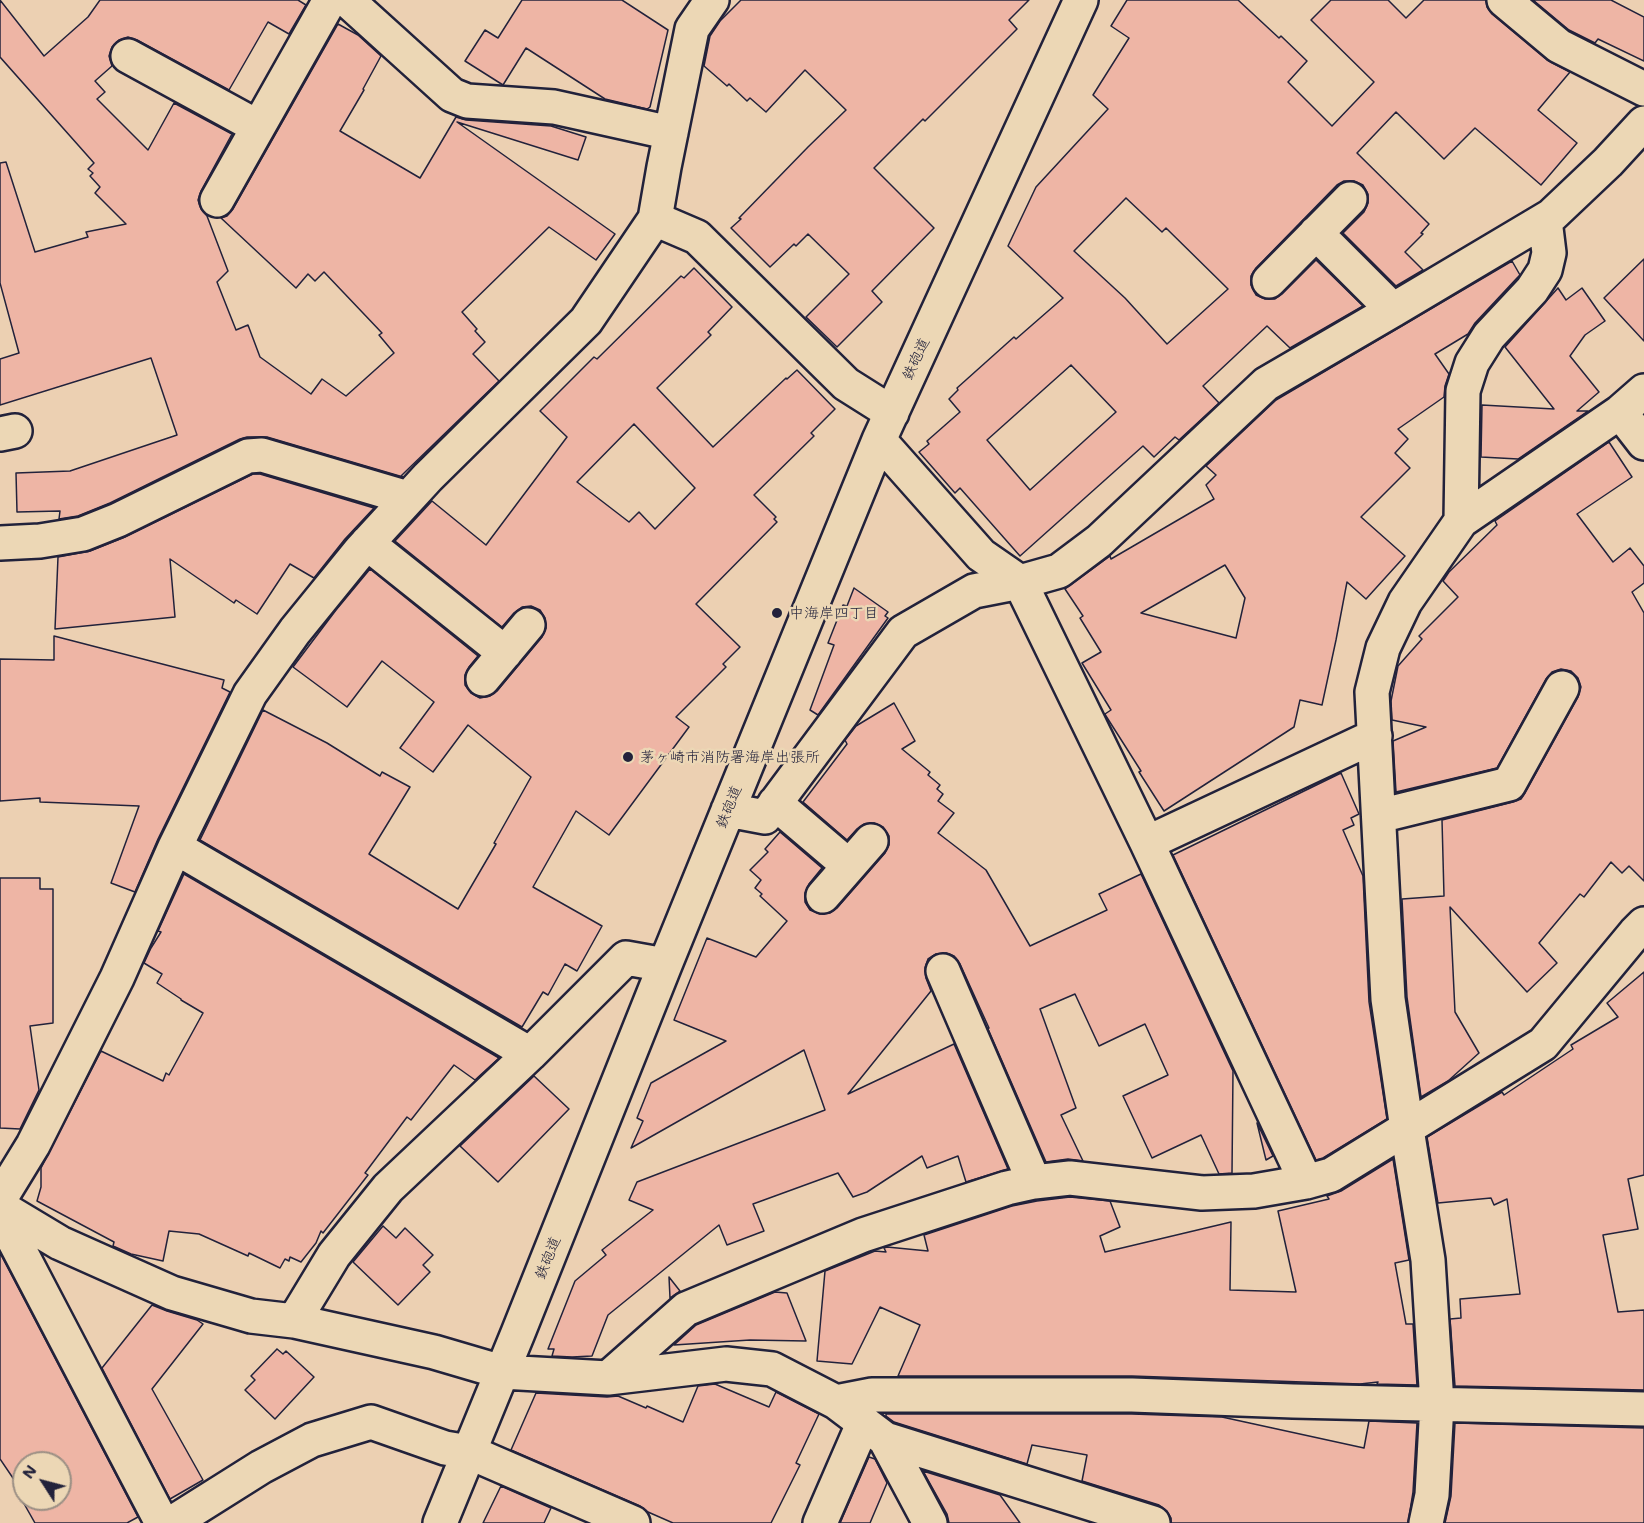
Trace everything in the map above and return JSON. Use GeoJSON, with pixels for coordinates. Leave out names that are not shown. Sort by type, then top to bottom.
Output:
{"type":"FeatureCollection","features":[{"type":"Feature","properties":{"kind":"street"},"geometry":{"type":"LineString","coordinates":[[217,200],[330,0]]}},
{"type":"Feature","properties":{"kind":"street"},"geometry":{"type":"LineString","coordinates":[[347,0],[452,94],[467,101],[554,107],[672,134]]}},
{"type":"Feature","properties":{"kind":"street"},"geometry":{"type":"LineString","coordinates":[[0,1198],[33,1145],[106,999],[175,847],[250,694],[295,631],[367,543],[408,498],[586,321],[655,219],[663,167],[672,134],[692,29],[712,0]]}},
{"type":"Feature","properties":{"kind":"street","name":"鉄砲道"},"geometry":{"type":"LineString","coordinates":[[440,1523],[885,427],[1081,0]]}},
{"type":"Feature","properties":{"kind":"street"},"geometry":{"type":"LineString","coordinates":[[1504,0],[1559,46],[1644,89]]}},
{"type":"Feature","properties":{"kind":"street"},"geometry":{"type":"LineString","coordinates":[[128,56],[258,127]]}},
{"type":"Feature","properties":{"kind":"street"},"geometry":{"type":"LineString","coordinates":[[728,810],[765,817],[903,632],[974,591],[1059,571],[1100,541],[1266,384],[1551,216],[1608,162],[1644,123]]}},
{"type":"Feature","properties":{"kind":"street"},"geometry":{"type":"LineString","coordinates":[[1269,281],[1350,199]]}},
{"type":"Feature","properties":{"kind":"street"},"geometry":{"type":"LineString","coordinates":[[655,219],[698,237],[846,384],[885,427],[981,555],[1020,582],[1147,843],[1306,1182]]}},
{"type":"Feature","properties":{"kind":"street"},"geometry":{"type":"LineString","coordinates":[[1461,521],[1463,392],[1472,363],[1490,336],[1532,290],[1545,270],[1550,253],[1545,220]]}},
{"type":"Feature","properties":{"kind":"street"},"geometry":{"type":"LineString","coordinates":[[1316,233],[1394,310]]}},
{"type":"Feature","properties":{"kind":"street"},"geometry":{"type":"LineString","coordinates":[[1426,1523],[1432,1495],[1437,1404],[1428,1260],[1388,999],[1372,692],[1383,648],[1405,602],[1461,521],[1632,402],[1644,443]]}},
{"type":"Feature","properties":{"kind":"street"},"geometry":{"type":"LineString","coordinates":[[0,543],[40,541],[83,534],[118,520],[248,456],[262,455],[408,498]]}},
{"type":"Feature","properties":{"kind":"street"},"geometry":{"type":"LineString","coordinates":[[367,543],[505,653]]}},
{"type":"Feature","properties":{"kind":"street"},"geometry":{"type":"LineString","coordinates":[[483,679],[528,625]]}},
{"type":"Feature","properties":{"kind":"street"},"geometry":{"type":"LineString","coordinates":[[1379,816],[1509,784],[1562,688]]}},
{"type":"Feature","properties":{"kind":"street"},"geometry":{"type":"LineString","coordinates":[[1147,843],[1375,736]]}},
{"type":"Feature","properties":{"kind":"street"},"geometry":{"type":"LineString","coordinates":[[775,803],[849,866]]}},
{"type":"Feature","properties":{"kind":"street"},"geometry":{"type":"LineString","coordinates":[[823,896],[871,841]]}},
{"type":"Feature","properties":{"kind":"street"},"geometry":{"type":"LineString","coordinates":[[175,847],[530,1054]]}},
{"type":"Feature","properties":{"kind":"street"},"geometry":{"type":"LineString","coordinates":[[608,1378],[686,1309],[864,1235],[1007,1188],[1070,1178],[1202,1193],[1254,1191],[1331,1175],[1543,1044],[1644,924]]}},
{"type":"Feature","properties":{"kind":"street"},"geometry":{"type":"LineString","coordinates":[[294,1322],[334,1255],[388,1188],[530,1054],[626,958],[665,965]]}},
{"type":"Feature","properties":{"kind":"street"},"geometry":{"type":"LineString","coordinates":[[943,970],[1034,1182]]}},
{"type":"Feature","properties":{"kind":"street"},"geometry":{"type":"LineString","coordinates":[[0,1208],[60,1243],[172,1293],[250,1316],[294,1322],[434,1352],[502,1372],[608,1378],[726,1364],[772,1370],[836,1402],[874,1432],[930,1523]]}},
{"type":"Feature","properties":{"kind":"street"},"geometry":{"type":"LineString","coordinates":[[0,1213],[162,1523]]}},
{"type":"Feature","properties":{"kind":"street"},"geometry":{"type":"LineString","coordinates":[[836,1402],[872,1395],[1132,1395],[1644,1409]]}},
{"type":"Feature","properties":{"kind":"street"},"geometry":{"type":"LineString","coordinates":[[172,1523],[261,1467],[312,1440],[371,1422],[445,1448],[469,1452],[633,1523]]}},
{"type":"Feature","properties":{"kind":"street"},"geometry":{"type":"LineString","coordinates":[[820,1523],[874,1432]]}},
{"type":"Feature","properties":{"kind":"street"},"geometry":{"type":"LineString","coordinates":[[874,1432],[1153,1523]]}},
{"type":"Feature","properties":{"kind":"building"},"geometry":{"type":"Polygon","coordinates":[[[0,0],[44,56],[88,17],[100,0],[298,0],[306,5],[289,34],[268,22],[229,90],[128,37],[119,40],[112,47],[109,56],[112,66],[95,81],[105,92],[97,99],[148,150],[174,103],[232,134],[198,200],[207,216],[228,271],[217,282],[236,330],[248,325],[260,357],[311,394],[322,379],[346,396],[394,353],[379,335],[382,333],[324,272],[315,281],[308,274],[296,288],[221,218],[227,216],[233,209],[338,24],[358,35],[381,56],[340,131],[420,178],[456,117],[466,120],[551,126],[586,137],[578,160],[457,122],[615,234],[596,260],[549,227],[462,312],[485,342],[473,354],[499,381],[401,476],[403,477],[267,437],[247,437],[78,516],[59,519],[60,511],[17,512],[16,473],[70,471],[177,435],[151,358],[0,405],[0,359],[19,353],[0,283],[0,163],[6,162],[35,252],[88,237],[86,232],[126,224],[95,193],[100,187],[90,176],[93,173],[88,169],[94,163],[0,57],[0,0]]]}},
{"type":"Feature","properties":{"kind":"building"},"geometry":{"type":"Polygon","coordinates":[[[522,0],[622,0],[668,30],[650,107],[647,109],[605,99],[526,48],[503,85],[465,61],[485,30],[498,38],[522,0]]]}},
{"type":"Feature","properties":{"kind":"building"},"geometry":{"type":"Polygon","coordinates":[[[741,0],[1029,0],[1009,20],[1017,29],[925,121],[923,119],[874,168],[934,228],[872,291],[882,302],[837,347],[806,317],[849,274],[808,234],[770,267],[731,228],[846,110],[805,70],[766,112],[750,98],[747,101],[729,84],[727,86],[704,66],[710,36],[720,21],[741,0]]]}},
{"type":"Feature","properties":{"kind":"building"},"geometry":{"type":"Polygon","coordinates":[[[1127,0],[1238,0],[1307,61],[1288,82],[1332,126],[1374,82],[1311,20],[1331,0],[1388,0],[1406,18],[1424,0],[1486,0],[1487,7],[1492,14],[1547,60],[1570,72],[1538,110],[1577,143],[1541,185],[1475,128],[1444,159],[1396,112],[1357,153],[1429,224],[1421,233],[1423,234],[1405,252],[1423,270],[1396,286],[1343,233],[1364,212],[1368,203],[1368,194],[1363,185],[1354,181],[1344,181],[1337,185],[1256,268],[1251,276],[1251,285],[1256,295],[1265,299],[1275,299],[1316,260],[1363,306],[1290,348],[1267,326],[1203,386],[1219,403],[1179,440],[1175,437],[1154,457],[1143,446],[1020,556],[960,488],[955,493],[919,452],[929,444],[927,441],[960,412],[949,399],[958,390],[957,388],[1014,337],[1016,339],[1063,298],[1008,246],[1036,187],[1108,109],[1093,95],[1129,38],[1111,26],[1127,0]],[[1126,198],[1074,251],[1125,298],[1167,344],[1228,289],[1166,228],[1162,232],[1126,198]],[[1071,365],[987,440],[1030,490],[1116,412],[1071,365]]]}},
{"type":"Feature","properties":{"kind":"building"},"geometry":{"type":"Polygon","coordinates":[[[1533,0],[1611,0],[1644,17],[1644,61],[1598,39],[1595,43],[1569,30],[1533,0]]]}},
{"type":"Feature","properties":{"kind":"building"},"geometry":{"type":"Polygon","coordinates":[[[1644,259],[1644,341],[1604,298],[1644,259]]]}},
{"type":"Feature","properties":{"kind":"building"},"geometry":{"type":"Polygon","coordinates":[[[1512,261],[1520,275],[1475,323],[1468,334],[1435,354],[1449,374],[1444,397],[1398,429],[1408,439],[1395,453],[1410,468],[1361,517],[1405,556],[1366,599],[1347,582],[1322,705],[1300,700],[1294,727],[1164,811],[1106,716],[1105,714],[1111,710],[1082,663],[1101,652],[1080,618],[1083,616],[1065,589],[1110,556],[1111,559],[1214,499],[1206,485],[1216,475],[1206,466],[1276,400],[1512,261]],[[1225,565],[1141,613],[1236,638],[1245,598],[1225,565]]]}},
{"type":"Feature","properties":{"kind":"building"},"geometry":{"type":"Polygon","coordinates":[[[694,268],[732,307],[708,332],[711,335],[657,388],[713,447],[797,370],[835,409],[811,433],[814,436],[754,495],[776,517],[774,519],[777,522],[696,604],[740,647],[723,664],[726,667],[676,717],[689,727],[609,835],[576,811],[533,887],[602,926],[577,971],[565,964],[548,995],[543,992],[522,1027],[200,840],[263,710],[327,743],[380,776],[382,772],[410,787],[369,854],[458,909],[531,777],[468,725],[433,772],[400,748],[434,702],[382,661],[347,707],[293,667],[370,569],[478,656],[465,675],[465,685],[471,693],[480,698],[490,696],[497,691],[542,637],[546,628],[545,618],[540,610],[531,606],[522,607],[502,627],[395,541],[432,501],[486,545],[567,437],[540,411],[594,357],[597,359],[681,276],[684,278],[694,268]],[[634,424],[577,482],[629,522],[639,512],[655,529],[695,488],[634,424]]]}},
{"type":"Feature","properties":{"kind":"building"},"geometry":{"type":"Polygon","coordinates":[[[1558,288],[1566,300],[1582,288],[1605,321],[1585,335],[1570,356],[1599,392],[1577,411],[1588,411],[1518,459],[1481,457],[1482,405],[1554,409],[1505,347],[1558,288]]]}},
{"type":"Feature","properties":{"kind":"building"},"geometry":{"type":"Polygon","coordinates":[[[1609,442],[1632,477],[1577,514],[1613,562],[1630,548],[1644,566],[1644,583],[1632,592],[1644,613],[1644,881],[1629,866],[1622,873],[1611,862],[1584,897],[1580,894],[1539,943],[1557,963],[1527,992],[1450,907],[1455,1012],[1479,1053],[1448,1081],[1421,1097],[1407,997],[1402,899],[1444,896],[1442,820],[1521,799],[1578,697],[1581,687],[1578,678],[1571,671],[1561,669],[1552,672],[1497,768],[1396,792],[1393,741],[1426,727],[1392,720],[1391,701],[1398,666],[1422,639],[1419,636],[1458,597],[1443,581],[1449,572],[1497,525],[1495,521],[1609,442]]]}},
{"type":"Feature","properties":{"kind":"building"},"geometry":{"type":"Polygon","coordinates":[[[253,474],[260,474],[374,508],[345,539],[314,578],[290,564],[257,614],[236,600],[234,603],[170,559],[175,617],[55,629],[58,557],[90,551],[125,537],[253,474]]]}},
{"type":"Feature","properties":{"kind":"building"},"geometry":{"type":"Polygon","coordinates":[[[854,588],[888,612],[885,616],[888,618],[818,715],[810,710],[834,645],[828,643],[843,605],[847,606],[854,588]]]}},
{"type":"Feature","properties":{"kind":"building"},"geometry":{"type":"Polygon","coordinates":[[[54,636],[224,680],[222,688],[230,692],[158,839],[135,892],[111,883],[139,806],[40,802],[40,798],[0,801],[0,659],[54,660],[54,636]]]}},
{"type":"Feature","properties":{"kind":"building"},"geometry":{"type":"Polygon","coordinates":[[[894,703],[915,741],[902,749],[930,772],[928,775],[940,785],[937,789],[943,794],[938,801],[954,813],[938,833],[986,870],[1030,946],[1107,910],[1099,894],[1141,874],[1233,1071],[1232,1173],[1219,1174],[1201,1135],[1152,1158],[1123,1096],[1168,1075],[1145,1024],[1099,1046],[1075,994],[1040,1009],[1076,1108],[1061,1115],[1083,1161],[1068,1159],[1046,1162],[960,964],[954,956],[946,953],[936,954],[928,959],[925,968],[931,991],[848,1094],[954,1044],[1008,1169],[966,1182],[958,1156],[927,1168],[922,1156],[867,1192],[853,1197],[838,1173],[753,1204],[764,1231],[727,1245],[719,1225],[608,1315],[592,1356],[552,1356],[554,1349],[548,1349],[575,1281],[606,1255],[602,1250],[653,1210],[629,1200],[637,1182],[825,1110],[804,1050],[631,1148],[643,1121],[637,1118],[651,1083],[726,1041],[674,1020],[707,938],[756,957],[787,921],[760,896],[762,894],[755,888],[761,880],[750,870],[768,852],[765,849],[780,832],[822,868],[805,893],[805,902],[810,910],[820,914],[830,913],[837,908],[885,853],[889,845],[889,836],[883,827],[874,823],[864,824],[847,840],[803,802],[847,744],[845,740],[856,726],[894,703]]]}},
{"type":"Feature","properties":{"kind":"building"},"geometry":{"type":"Polygon","coordinates":[[[1341,773],[1359,814],[1351,818],[1354,825],[1343,830],[1363,876],[1369,1002],[1387,1119],[1316,1160],[1173,855],[1341,773]]]}},
{"type":"Feature","properties":{"kind":"building"},"geometry":{"type":"Polygon","coordinates":[[[184,874],[499,1058],[475,1080],[454,1065],[411,1120],[407,1117],[365,1173],[368,1175],[323,1233],[321,1231],[316,1243],[301,1262],[290,1257],[289,1261],[285,1259],[280,1268],[249,1253],[248,1256],[199,1234],[169,1231],[163,1261],[131,1254],[113,1246],[114,1242],[37,1201],[41,1187],[41,1168],[101,1051],[163,1081],[166,1073],[169,1075],[203,1013],[157,983],[162,974],[144,963],[161,932],[158,931],[184,874]]]}},
{"type":"Feature","properties":{"kind":"building"},"geometry":{"type":"Polygon","coordinates":[[[0,878],[40,878],[40,889],[53,889],[53,1023],[30,1026],[39,1090],[20,1129],[0,1128],[0,878]]]}},
{"type":"Feature","properties":{"kind":"building"},"geometry":{"type":"Polygon","coordinates":[[[1644,972],[1644,1175],[1628,1179],[1638,1229],[1603,1235],[1618,1312],[1644,1310],[1644,1390],[1455,1386],[1450,1319],[1461,1318],[1460,1299],[1520,1294],[1507,1199],[1494,1205],[1491,1198],[1438,1203],[1427,1137],[1502,1092],[1504,1095],[1573,1049],[1571,1045],[1618,1017],[1607,1003],[1644,972]]]}},
{"type":"Feature","properties":{"kind":"building"},"geometry":{"type":"Polygon","coordinates":[[[534,1076],[569,1109],[498,1182],[460,1146],[534,1076]]]}},
{"type":"Feature","properties":{"kind":"building"},"geometry":{"type":"Polygon","coordinates":[[[1257,1123],[1273,1156],[1266,1160],[1257,1123]]]}},
{"type":"Feature","properties":{"kind":"building"},"geometry":{"type":"Polygon","coordinates":[[[1393,1159],[1409,1260],[1395,1263],[1406,1324],[1413,1324],[1417,1385],[1132,1376],[898,1376],[920,1325],[880,1307],[852,1364],[817,1361],[825,1271],[875,1251],[886,1252],[884,1248],[887,1247],[928,1251],[924,1235],[1012,1206],[1037,1201],[1070,1197],[1110,1201],[1120,1227],[1100,1236],[1105,1252],[1231,1222],[1230,1290],[1296,1292],[1278,1211],[1329,1199],[1327,1196],[1341,1191],[1393,1159]]]}},
{"type":"Feature","properties":{"kind":"building"},"geometry":{"type":"Polygon","coordinates":[[[383,1226],[396,1238],[405,1228],[433,1255],[423,1265],[430,1272],[398,1305],[353,1262],[383,1226]]]}},
{"type":"Feature","properties":{"kind":"building"},"geometry":{"type":"Polygon","coordinates":[[[0,1253],[138,1517],[127,1523],[35,1523],[28,1511],[72,1511],[72,1451],[12,1451],[12,1477],[0,1459],[0,1253]]]}},
{"type":"Feature","properties":{"kind":"building"},"geometry":{"type":"Polygon","coordinates":[[[669,1277],[680,1291],[670,1298],[669,1277]]]}},
{"type":"Feature","properties":{"kind":"building"},"geometry":{"type":"Polygon","coordinates":[[[775,1292],[787,1293],[806,1341],[750,1340],[674,1345],[696,1325],[775,1292]]]}},
{"type":"Feature","properties":{"kind":"building"},"geometry":{"type":"Polygon","coordinates":[[[152,1305],[203,1324],[152,1389],[203,1480],[170,1499],[102,1368],[152,1305]]]}},
{"type":"Feature","properties":{"kind":"building"},"geometry":{"type":"Polygon","coordinates":[[[277,1349],[283,1354],[286,1351],[314,1377],[275,1419],[245,1390],[255,1380],[251,1376],[277,1349]]]}},
{"type":"Feature","properties":{"kind":"building"},"geometry":{"type":"Polygon","coordinates":[[[715,1384],[769,1407],[776,1392],[819,1414],[796,1463],[800,1465],[771,1523],[673,1523],[640,1506],[511,1450],[536,1393],[618,1396],[683,1422],[698,1386],[715,1384]]]}},
{"type":"Feature","properties":{"kind":"building"},"geometry":{"type":"Polygon","coordinates":[[[886,1414],[1132,1414],[1222,1417],[1364,1448],[1369,1421],[1417,1423],[1413,1492],[1408,1523],[1171,1523],[1167,1511],[1159,1505],[1082,1481],[1087,1455],[1032,1445],[1027,1464],[894,1422],[886,1414]]]}},
{"type":"Feature","properties":{"kind":"building"},"geometry":{"type":"Polygon","coordinates":[[[1455,1423],[1644,1428],[1644,1523],[1445,1523],[1451,1496],[1455,1423]]]}},
{"type":"Feature","properties":{"kind":"building"},"geometry":{"type":"Polygon","coordinates":[[[869,1457],[875,1459],[887,1483],[870,1523],[840,1523],[869,1457]]]}},
{"type":"Feature","properties":{"kind":"building"},"geometry":{"type":"Polygon","coordinates":[[[923,1471],[1000,1495],[1020,1523],[949,1523],[947,1514],[923,1471]]]}},
{"type":"Feature","properties":{"kind":"building"},"geometry":{"type":"Polygon","coordinates":[[[501,1486],[551,1508],[544,1523],[483,1523],[501,1486]]]}},
{"type":"Feature","properties":{"kind":"place","name":"中海岸四丁目"},"geometry":{"type":"Point","coordinates":[777,613]}},
{"type":"Feature","properties":{"kind":"place","name":"茅ヶ崎市消防署海岸出張所"},"geometry":{"type":"Point","coordinates":[628,757]}}]}
